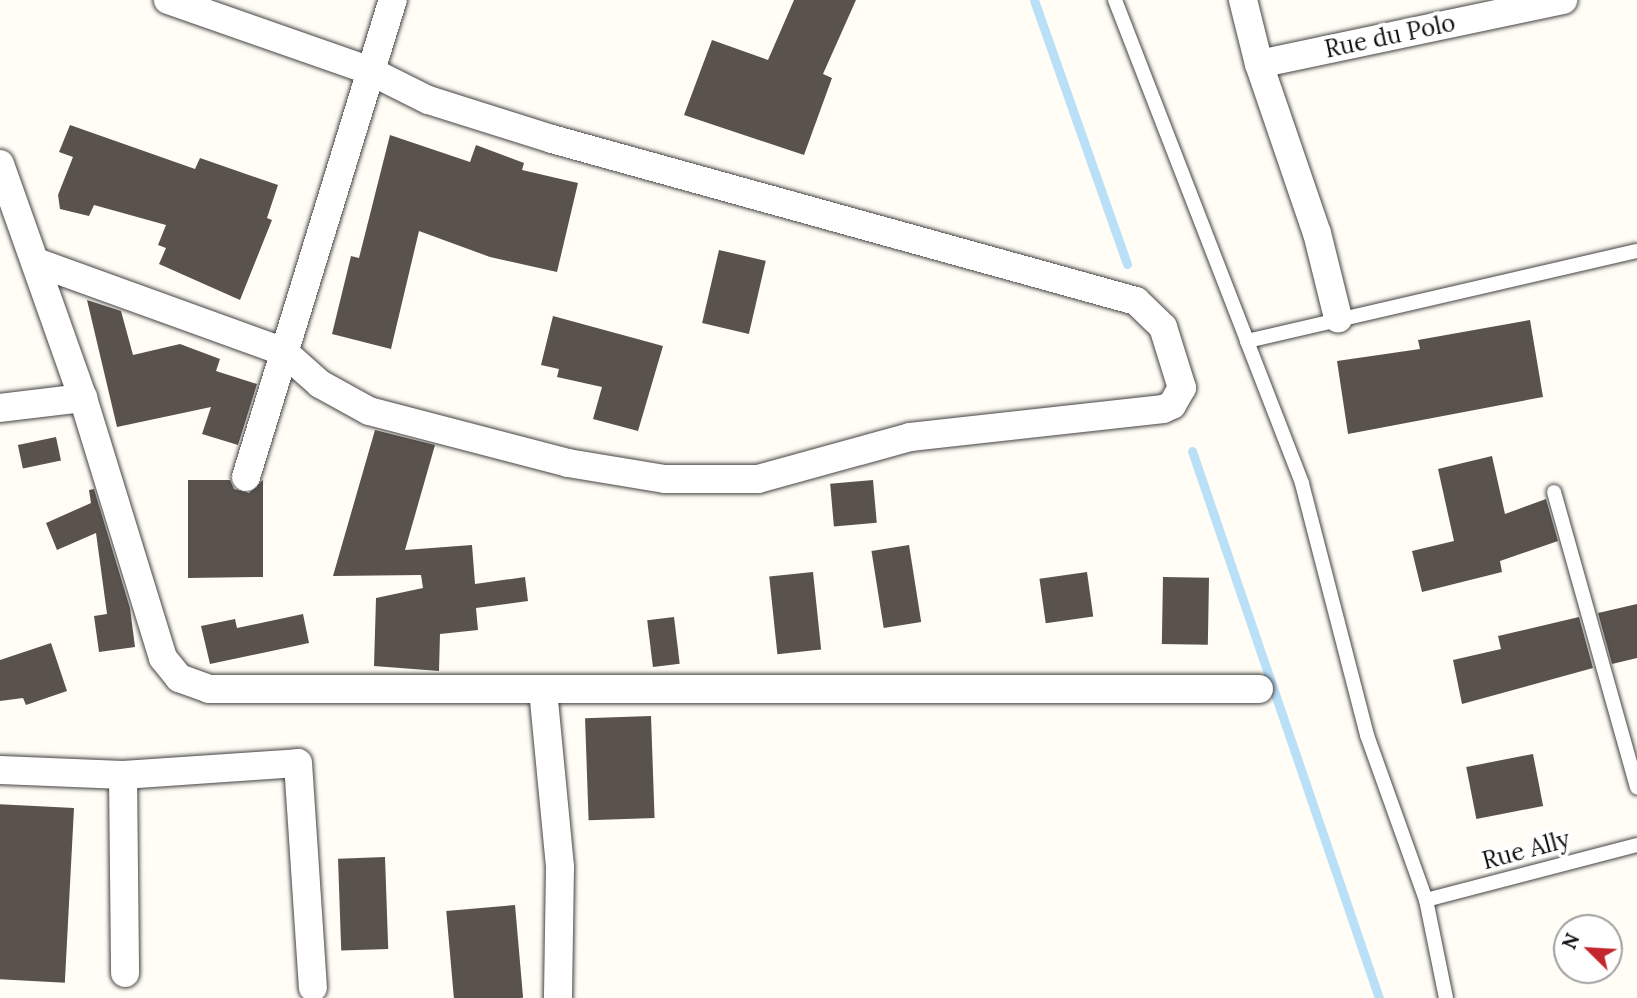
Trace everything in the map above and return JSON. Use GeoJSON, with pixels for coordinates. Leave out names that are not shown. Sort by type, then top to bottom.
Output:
{"type":"FeatureCollection","features":[{"type":"Feature","properties":{"kind":"street"},"geometry":{"type":"LineString","coordinates":[[36,262],[284,352],[320,384],[369,411],[568,463],[666,479],[758,478],[910,437],[1163,409],[1172,405],[1182,388],[1163,327],[1136,301],[552,139],[428,100],[368,70],[168,0]]}},
{"type":"Feature","properties":{"kind":"street"},"geometry":{"type":"LineString","coordinates":[[246,477],[368,70],[393,0]]}},
{"type":"Feature","properties":{"kind":"street"},"geometry":{"type":"LineString","coordinates":[[1243,0],[1259,64],[1317,233],[1338,318]]}},
{"type":"Feature","properties":{"kind":"street","name":"Rue du Polo"},"geometry":{"type":"LineString","coordinates":[[1259,64],[1563,0]]}},
{"type":"Feature","properties":{"kind":"street"},"geometry":{"type":"LineString","coordinates":[[0,164],[83,398],[163,658],[179,678],[209,688],[1259,689]]}},
{"type":"Feature","properties":{"kind":"street"},"geometry":{"type":"LineString","coordinates":[[0,408],[83,398]]}},
{"type":"Feature","properties":{"kind":"street"},"geometry":{"type":"LineString","coordinates":[[543,690],[560,867],[558,998]]}},
{"type":"Feature","properties":{"kind":"street"},"geometry":{"type":"LineString","coordinates":[[0,769],[123,775],[298,763],[313,987]]}},
{"type":"Feature","properties":{"kind":"street"},"geometry":{"type":"LineString","coordinates":[[123,775],[125,973]]}},
{"type":"Feature","properties":{"kind":"lane"},"geometry":{"type":"LineString","coordinates":[[1115,0],[1302,483],[1367,734],[1426,900],[1446,998]]}},
{"type":"Feature","properties":{"kind":"lane"},"geometry":{"type":"LineString","coordinates":[[1247,341],[1637,251]]}},
{"type":"Feature","properties":{"kind":"lane"},"geometry":{"type":"LineString","coordinates":[[1554,492],[1637,788]]}},
{"type":"Feature","properties":{"kind":"lane","name":"Rue Ally"},"geometry":{"type":"LineString","coordinates":[[1426,900],[1637,845]]}},
{"type":"Feature","properties":{"kind":"building"},"geometry":{"type":"Polygon","coordinates":[[[794,0],[856,0],[823,74],[832,78],[804,155],[684,115],[712,40],[768,60],[794,0]]]}},
{"type":"Feature","properties":{"kind":"building"},"geometry":{"type":"Polygon","coordinates":[[[70,125],[195,169],[200,158],[278,185],[267,218],[272,220],[240,300],[159,264],[166,248],[158,245],[166,225],[94,205],[89,216],[60,209],[58,195],[73,157],[59,152],[70,125]]]}},
{"type":"Feature","properties":{"kind":"building"},"geometry":{"type":"Polygon","coordinates":[[[390,135],[470,162],[476,145],[524,163],[522,170],[578,183],[557,272],[490,257],[419,231],[391,349],[332,334],[351,256],[359,258],[390,135]]]}},
{"type":"Feature","properties":{"kind":"building"},"geometry":{"type":"Polygon","coordinates":[[[719,250],[766,261],[749,334],[702,323],[719,250]]]}},
{"type":"Feature","properties":{"kind":"building"},"geometry":{"type":"Polygon","coordinates":[[[87,300],[121,311],[133,355],[180,344],[220,359],[216,371],[257,384],[238,445],[202,434],[211,407],[117,427],[87,300]]]}},
{"type":"Feature","properties":{"kind":"building"},"geometry":{"type":"Polygon","coordinates":[[[553,316],[663,346],[638,431],[593,419],[602,387],[557,377],[559,369],[541,365],[553,316]]]}},
{"type":"Feature","properties":{"kind":"building"},"geometry":{"type":"Polygon","coordinates":[[[1530,320],[1543,397],[1348,434],[1337,361],[1420,349],[1418,340],[1530,320]]]}},
{"type":"Feature","properties":{"kind":"building"},"geometry":{"type":"Polygon","coordinates":[[[375,430],[435,445],[405,550],[472,545],[475,584],[525,577],[528,601],[476,608],[478,630],[440,634],[439,671],[374,666],[376,598],[423,588],[421,575],[333,576],[375,430]]]}},
{"type":"Feature","properties":{"kind":"building"},"geometry":{"type":"Polygon","coordinates":[[[56,437],[61,460],[23,469],[18,445],[56,437]]]}},
{"type":"Feature","properties":{"kind":"building"},"geometry":{"type":"Polygon","coordinates":[[[1492,456],[1505,514],[1546,499],[1558,541],[1500,561],[1502,572],[1422,592],[1412,551],[1454,541],[1438,469],[1492,456]]]}},
{"type":"Feature","properties":{"kind":"building"},"geometry":{"type":"Polygon","coordinates":[[[188,480],[230,480],[234,489],[249,493],[263,480],[263,577],[188,578],[188,480]]]}},
{"type":"Feature","properties":{"kind":"building"},"geometry":{"type":"Polygon","coordinates":[[[873,480],[877,523],[834,527],[830,484],[873,480]]]}},
{"type":"Feature","properties":{"kind":"building"},"geometry":{"type":"Polygon","coordinates":[[[94,489],[130,608],[135,647],[99,652],[94,616],[107,614],[96,533],[57,550],[46,523],[91,503],[89,490],[94,489]]]}},
{"type":"Feature","properties":{"kind":"building"},"geometry":{"type":"Polygon","coordinates":[[[909,545],[921,622],[884,628],[871,551],[909,545]]]}},
{"type":"Feature","properties":{"kind":"building"},"geometry":{"type":"Polygon","coordinates":[[[813,572],[821,650],[777,654],[769,577],[813,572]]]}},
{"type":"Feature","properties":{"kind":"building"},"geometry":{"type":"Polygon","coordinates":[[[1087,572],[1093,617],[1046,623],[1039,579],[1087,572]]]}},
{"type":"Feature","properties":{"kind":"building"},"geometry":{"type":"Polygon","coordinates":[[[1163,577],[1209,578],[1208,645],[1162,644],[1163,577]]]}},
{"type":"Feature","properties":{"kind":"building"},"geometry":{"type":"Polygon","coordinates":[[[1637,604],[1637,658],[1612,664],[1598,613],[1637,604]]]}},
{"type":"Feature","properties":{"kind":"building"},"geometry":{"type":"Polygon","coordinates":[[[303,614],[309,643],[210,664],[201,626],[235,619],[237,628],[303,614]]]}},
{"type":"Feature","properties":{"kind":"building"},"geometry":{"type":"Polygon","coordinates":[[[674,617],[680,664],[653,667],[647,620],[674,617]]]}},
{"type":"Feature","properties":{"kind":"building"},"geometry":{"type":"Polygon","coordinates":[[[1579,617],[1593,668],[1462,704],[1453,660],[1501,649],[1498,636],[1579,617]]]}},
{"type":"Feature","properties":{"kind":"building"},"geometry":{"type":"Polygon","coordinates":[[[51,643],[67,691],[26,705],[23,698],[0,701],[0,660],[51,643]]]}},
{"type":"Feature","properties":{"kind":"building"},"geometry":{"type":"Polygon","coordinates":[[[651,716],[655,818],[589,820],[585,718],[651,716]]]}},
{"type":"Feature","properties":{"kind":"building"},"geometry":{"type":"Polygon","coordinates":[[[1533,754],[1543,806],[1476,819],[1466,767],[1533,754]]]}},
{"type":"Feature","properties":{"kind":"building"},"geometry":{"type":"Polygon","coordinates":[[[0,804],[74,808],[65,983],[0,979],[0,804]]]}},
{"type":"Feature","properties":{"kind":"building"},"geometry":{"type":"Polygon","coordinates":[[[385,857],[388,949],[341,951],[338,859],[385,857]]]}},
{"type":"Feature","properties":{"kind":"building"},"geometry":{"type":"Polygon","coordinates":[[[515,905],[523,998],[454,998],[446,911],[515,905]]]}},
{"type":"Feature","properties":{"kind":"waterway"},"geometry":{"type":"LineString","coordinates":[[1034,0],[1127,264]]}},
{"type":"Feature","properties":{"kind":"waterway"},"geometry":{"type":"LineString","coordinates":[[1192,451],[1379,998]]}}]}
